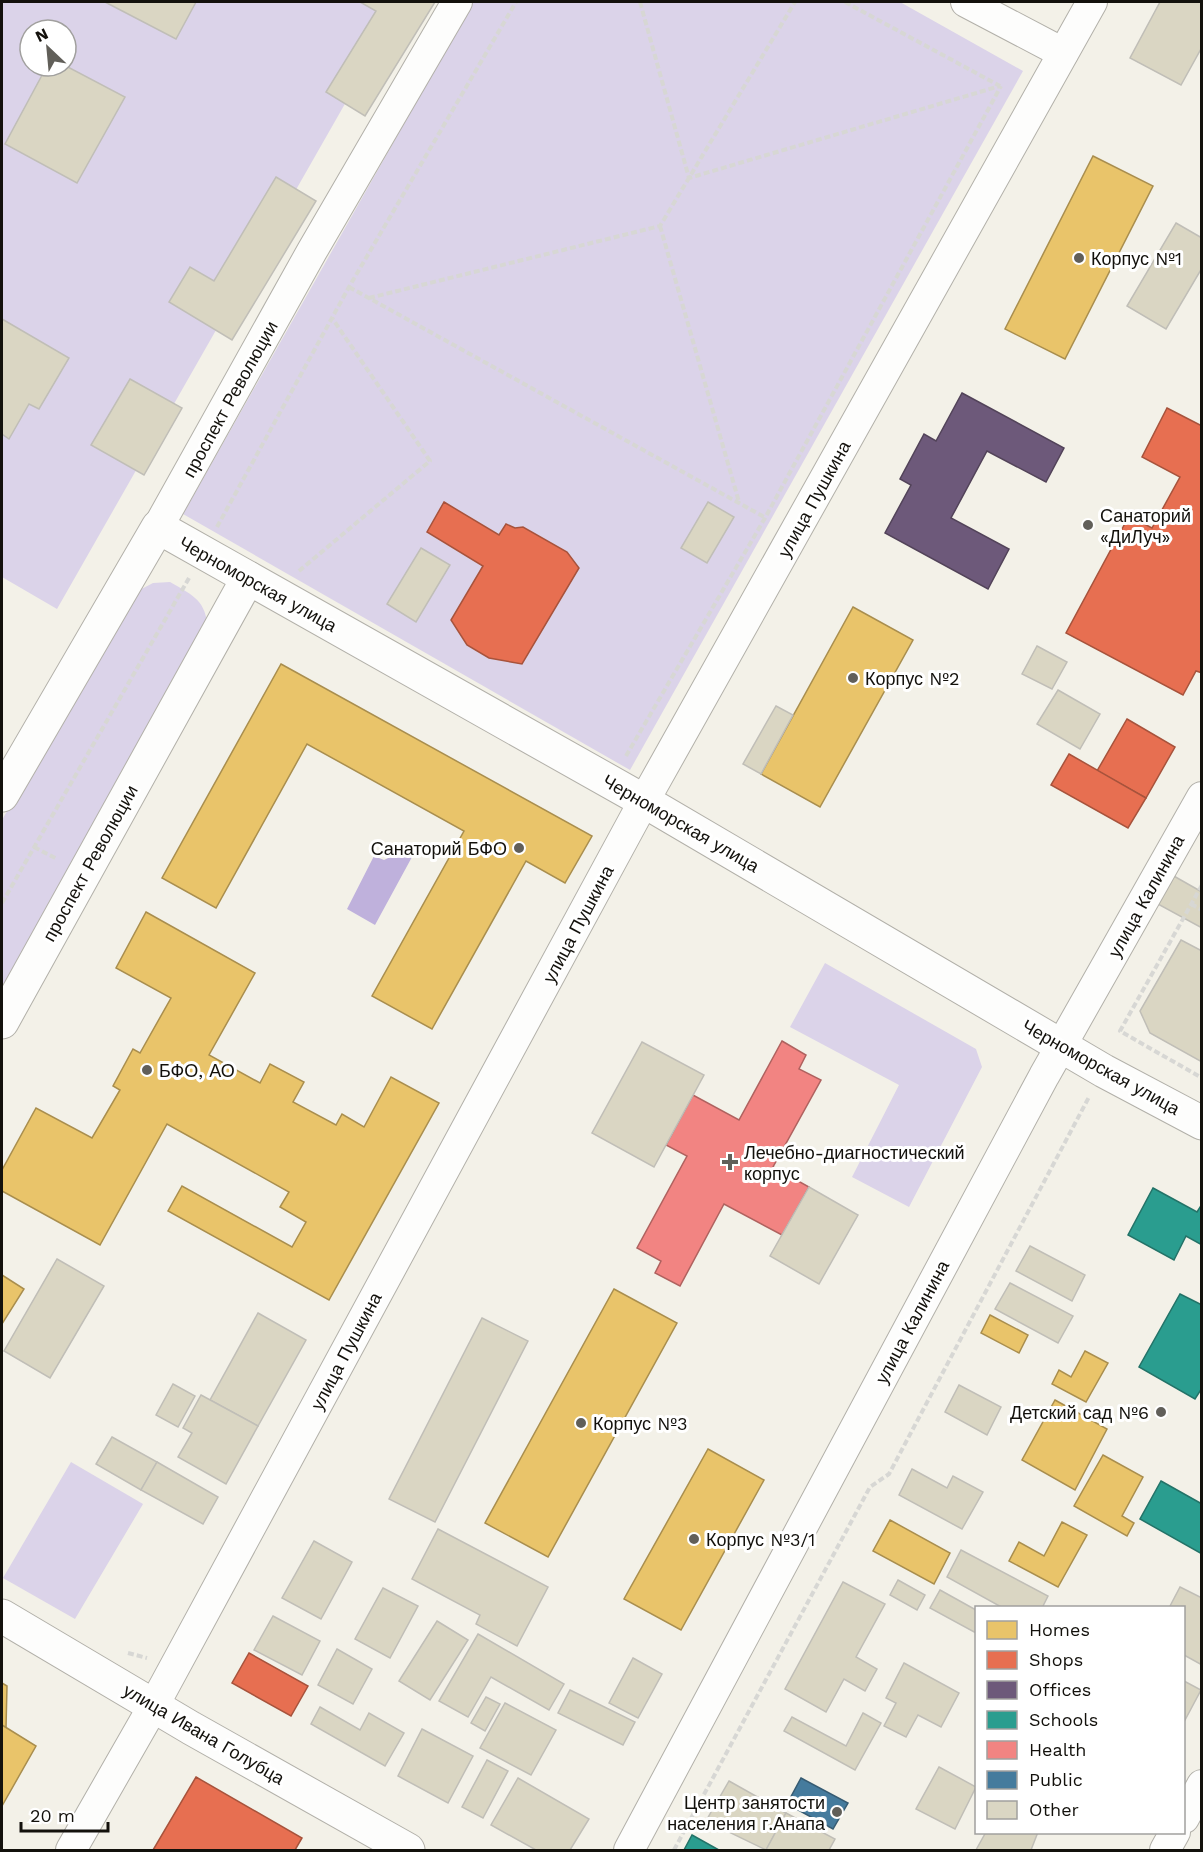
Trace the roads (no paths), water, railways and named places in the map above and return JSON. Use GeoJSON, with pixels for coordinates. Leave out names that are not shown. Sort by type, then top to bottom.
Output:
{"type":"FeatureCollection","features":[{"type":"Feature","properties":{"kind":"street","name":"проспект Революции"},"geometry":{"type":"LineString","coordinates":[[2,795],[158,527],[307,261],[457,2]]}},
{"type":"Feature","properties":{"kind":"street"},"geometry":{"type":"LineString","coordinates":[[966,2],[1063,53]]}},
{"type":"Feature","properties":{"kind":"street","name":"улица Пушкина"},"geometry":{"type":"LineString","coordinates":[[71,1851],[154,1705],[644,801],[1092,2]]}},
{"type":"Feature","properties":{"kind":"street","name":"Черноморская улица"},"geometry":{"type":"LineString","coordinates":[[158,527],[210,540],[248,578],[644,801],[1061,1045],[1202,1123]]}},
{"type":"Feature","properties":{"kind":"street","name":"проспект Революции"},"geometry":{"type":"LineString","coordinates":[[2,1022],[248,578]]}},
{"type":"Feature","properties":{"kind":"street","name":"улица Калинина"},"geometry":{"type":"LineString","coordinates":[[629,1851],[1061,1045],[1202,797]]}},
{"type":"Feature","properties":{"kind":"street","name":"улица Ивана Голубца"},"geometry":{"type":"LineString","coordinates":[[2,1616],[408,1851]]}},
{"type":"Feature","properties":{"kind":"street"},"geometry":{"type":"LineString","coordinates":[[1185,1816],[1202,1785]]}},
{"type":"Feature","properties":{"kind":"street"},"geometry":{"type":"LineString","coordinates":[[1165,1851],[1174,1834]]}},
{"type":"Feature","properties":{"kind":"place","name":"Корпус №1"},"geometry":{"type":"Point","coordinates":[1079,258]}},
{"type":"Feature","properties":{"kind":"place","name":"Санаторий «ДиЛуч»"},"geometry":{"type":"Point","coordinates":[1088,525]}},
{"type":"Feature","properties":{"kind":"place","name":"Корпус №2"},"geometry":{"type":"Point","coordinates":[853,678]}},
{"type":"Feature","properties":{"kind":"place","name":"Санаторий БФО"},"geometry":{"type":"Point","coordinates":[519,848]}},
{"type":"Feature","properties":{"kind":"place","name":"БФО, АО"},"geometry":{"type":"Point","coordinates":[147,1070]}},
{"type":"Feature","properties":{"kind":"place","name":"Лечебно-диагностический корпус"},"geometry":{"type":"Point","coordinates":[730,1162]}},
{"type":"Feature","properties":{"kind":"place","name":"Детский сад №6"},"geometry":{"type":"Point","coordinates":[1161,1412]}},
{"type":"Feature","properties":{"kind":"place","name":"Корпус №3"},"geometry":{"type":"Point","coordinates":[581,1423]}},
{"type":"Feature","properties":{"kind":"place","name":"Корпус №3/1"},"geometry":{"type":"Point","coordinates":[694,1539]}},
{"type":"Feature","properties":{"kind":"place","name":"Центр занятости населения г.Анапа"},"geometry":{"type":"Point","coordinates":[837,1812]}}]}
